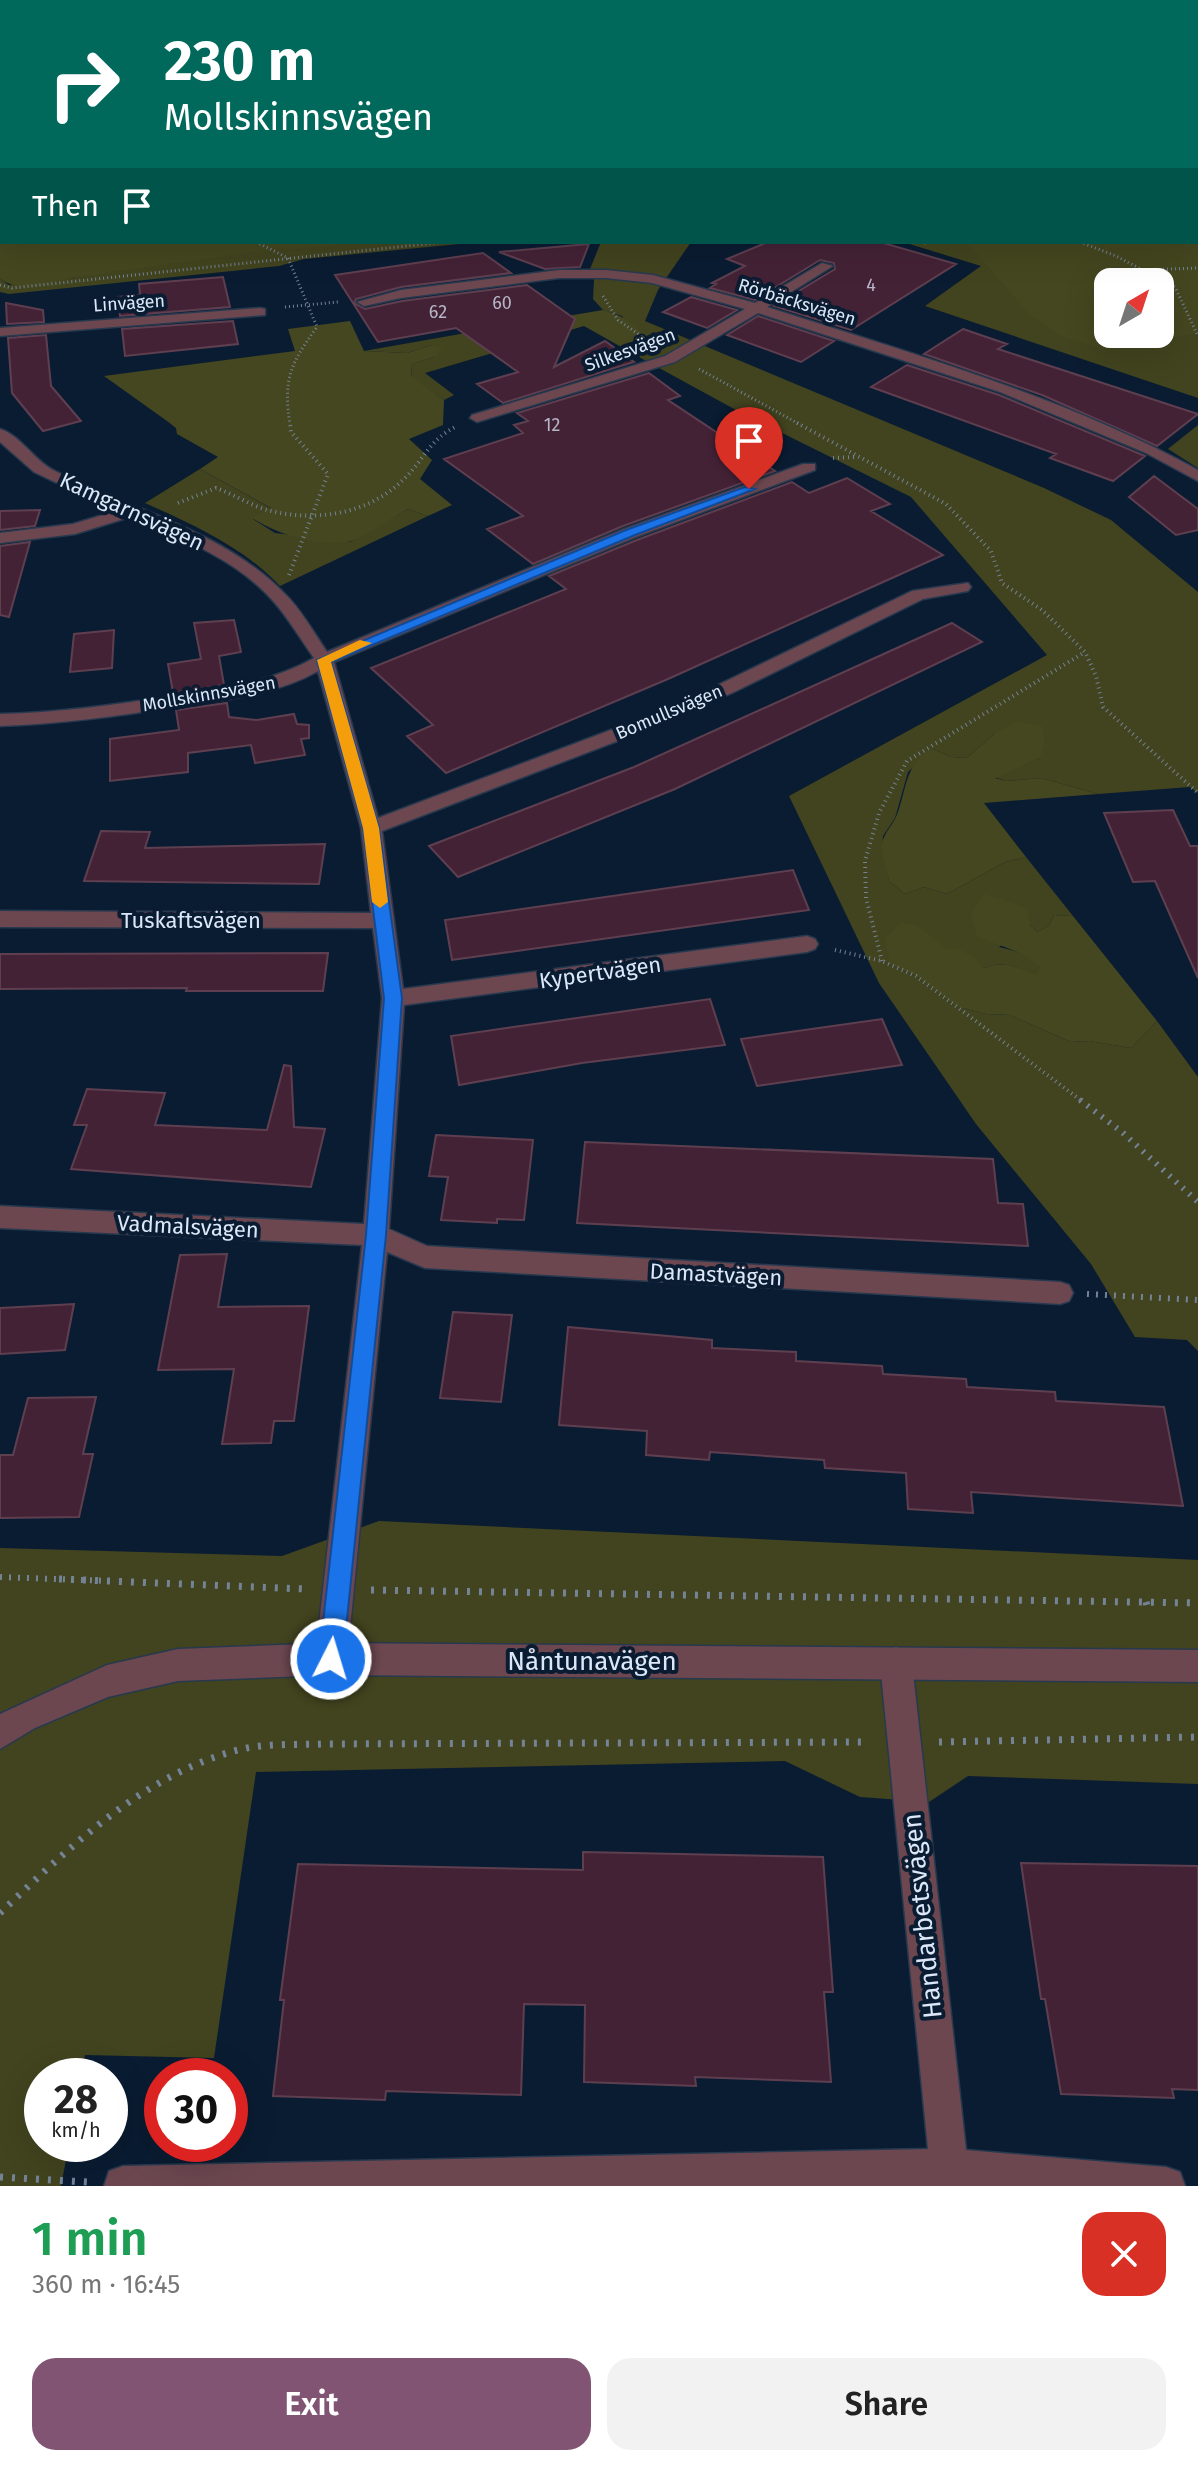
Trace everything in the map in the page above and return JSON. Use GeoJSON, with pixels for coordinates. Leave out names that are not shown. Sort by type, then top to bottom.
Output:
{"type":"FeatureCollection","features":[{"type":"Feature","properties":{"kind":"street","name":"Silkesvägen"},"geometry":{"type":"LineString","coordinates":[[477,418],[675,356],[827,266]]}},
{"type":"Feature","properties":{"kind":"street","name":"Rörbäcksvägen"},"geometry":{"type":"LineString","coordinates":[[364,302],[401,294],[559,274],[606,274],[665,282],[757,308],[1005,389],[1151,450],[1198,476]]}},
{"type":"Feature","properties":{"kind":"street","name":"Linvägen"},"geometry":{"type":"LineString","coordinates":[[0,332],[260,312]]}},
{"type":"Feature","properties":{"kind":"street","name":"Kamgarnsvägen"},"geometry":{"type":"LineString","coordinates":[[0,434],[40,469],[196,538],[240,565],[279,597],[324,660],[371,828],[393,998],[376,1235],[331,1659]]}},
{"type":"Feature","properties":{"kind":"street","name":"Mollskinnsvägen"},"geometry":{"type":"LineString","coordinates":[[0,720],[65,718],[231,693],[292,678],[324,660],[630,533],[809,467]]}},
{"type":"Feature","properties":{"kind":"street"},"geometry":{"type":"LineString","coordinates":[[0,538],[75,529],[141,514]]}},
{"type":"Feature","properties":{"kind":"street","name":"Bomullsvägen"},"geometry":{"type":"LineString","coordinates":[[371,828],[647,723],[800,654],[918,595],[962,587]]}},
{"type":"Feature","properties":{"kind":"street","name":"Tuskaftsvägen"},"geometry":{"type":"LineString","coordinates":[[0,919],[382,921]]}},
{"type":"Feature","properties":{"kind":"street","name":"Kypertvägen"},"geometry":{"type":"LineString","coordinates":[[393,998],[452,993],[807,944]]}},
{"type":"Feature","properties":{"kind":"street","name":"Vadmalsvägen"},"geometry":{"type":"LineString","coordinates":[[0,1217],[376,1235]]}},
{"type":"Feature","properties":{"kind":"street","name":"Damastvägen"},"geometry":{"type":"LineString","coordinates":[[376,1235],[425,1257],[1060,1293]]}},
{"type":"Feature","properties":{"kind":"street","name":"Nåntunavägen"},"geometry":{"type":"LineString","coordinates":[[0,1733],[24,1717],[107,1681],[178,1665],[331,1659],[1198,1666]]}},
{"type":"Feature","properties":{"kind":"street","name":"Handarbetsvägen"},"geometry":{"type":"LineString","coordinates":[[896,1663],[949,2168]]}},
{"type":"Feature","properties":{"kind":"street"},"geometry":{"type":"LineString","coordinates":[[123,2185],[949,2168],[1166,2186]]}},
{"type":"Feature","properties":{"kind":"path"},"geometry":{"type":"LineString","coordinates":[[260,244],[288,258],[317,327],[296,356],[285,390],[291,432],[328,474],[314,516],[279,597]]}},
{"type":"Feature","properties":{"kind":"path"},"geometry":{"type":"LineString","coordinates":[[0,285],[12,288],[424,244]]}},
{"type":"Feature","properties":{"kind":"path"},"geometry":{"type":"LineString","coordinates":[[1084,244],[1138,268]]}},
{"type":"Feature","properties":{"kind":"path"},"geometry":{"type":"LineString","coordinates":[[1174,269],[1198,268]]}},
{"type":"Feature","properties":{"kind":"path"},"geometry":{"type":"LineString","coordinates":[[606,274],[602,295],[615,318],[675,356],[946,504],[991,551],[1002,583],[1042,610],[1085,652],[1096,676],[1103,707],[1198,793]]}},
{"type":"Feature","properties":{"kind":"path"},"geometry":{"type":"LineString","coordinates":[[1174,286],[1198,336]]}},
{"type":"Feature","properties":{"kind":"path"},"geometry":{"type":"LineString","coordinates":[[260,312],[364,302]]}},
{"type":"Feature","properties":{"kind":"path"},"geometry":{"type":"LineString","coordinates":[[141,514],[216,488],[263,510],[314,516],[342,514],[384,495],[406,477],[421,458],[428,442],[477,418]]}},
{"type":"Feature","properties":{"kind":"path"},"geometry":{"type":"LineString","coordinates":[[882,961],[866,898],[865,861],[879,813],[907,761],[1085,652]]}},
{"type":"Feature","properties":{"kind":"path"},"geometry":{"type":"LineString","coordinates":[[807,944],[882,961],[916,976],[1122,1132],[1198,1202]]}},
{"type":"Feature","properties":{"kind":"path"},"geometry":{"type":"LineString","coordinates":[[1060,1293],[1198,1300]]}},
{"type":"Feature","properties":{"kind":"path"},"geometry":{"type":"LineString","coordinates":[[0,1577],[337,1590],[1198,1603]]}},
{"type":"Feature","properties":{"kind":"path"},"geometry":{"type":"LineString","coordinates":[[1146,1602],[1149,1613]]}},
{"type":"Feature","properties":{"kind":"path"},"geometry":{"type":"LineString","coordinates":[[1187,1726],[1188,1737]]}},
{"type":"Feature","properties":{"kind":"path"},"geometry":{"type":"LineString","coordinates":[[0,1913],[62,1854],[155,1786],[237,1750],[338,1743],[904,1742],[1198,1737]]}},
{"type":"Feature","properties":{"kind":"path"},"geometry":{"type":"LineString","coordinates":[[0,2177],[123,2185]]}},
{"type":"Feature","properties":{"kind":"green space"},"geometry":{"type":"Polygon","coordinates":[[[0,244],[459,244],[304,259],[279,266],[9,294],[0,292],[0,279],[9,285],[77,277],[0,273],[0,244]]]}},
{"type":"Feature","properties":{"kind":"green space"},"geometry":{"type":"Polygon","coordinates":[[[0,244],[358,244],[254,252],[26,287],[0,279],[0,244]]]}},
{"type":"Feature","properties":{"kind":"green space"},"geometry":{"type":"Polygon","coordinates":[[[600,244],[690,244],[658,290],[645,321],[1044,488],[1111,520],[1198,592],[1198,793],[1190,787],[1098,794],[1041,778],[1006,781],[994,777],[1040,758],[994,734],[967,758],[951,757],[933,749],[908,772],[895,818],[883,836],[882,852],[888,865],[889,881],[905,894],[924,887],[947,894],[1005,862],[1026,857],[1073,916],[1054,915],[1049,926],[1037,932],[1030,925],[999,947],[1022,954],[1037,964],[1042,968],[1036,976],[1004,965],[984,968],[973,958],[950,950],[939,950],[890,965],[916,976],[955,1006],[986,1014],[1010,1015],[1071,1042],[1089,1041],[1131,1048],[1157,1021],[1198,1077],[1198,1351],[1187,1340],[1135,1337],[1091,1264],[976,1124],[879,983],[789,796],[1047,655],[911,497],[736,410],[639,357],[649,349],[622,316],[603,310],[593,299],[594,280],[590,269],[600,244]]]}},
{"type":"Feature","properties":{"kind":"green space"},"geometry":{"type":"Polygon","coordinates":[[[910,244],[1198,244],[1198,398],[925,306],[981,266],[910,244]]]}},
{"type":"Feature","properties":{"kind":"green space"},"geometry":{"type":"Polygon","coordinates":[[[960,244],[1198,244],[1198,333],[1174,337],[1174,268],[1094,268],[1094,346],[1063,337],[1029,314],[971,247],[960,244]]]}},
{"type":"Feature","properties":{"kind":"green space"},"geometry":{"type":"Polygon","coordinates":[[[603,310],[632,323],[649,349],[639,357],[584,326],[496,352],[475,342],[466,333],[603,310]]]}},
{"type":"Feature","properties":{"kind":"green space"},"geometry":{"type":"Polygon","coordinates":[[[350,321],[364,351],[407,353],[432,345],[443,349],[434,357],[412,364],[411,376],[444,400],[443,425],[409,439],[432,460],[420,479],[452,505],[428,516],[408,509],[369,533],[347,542],[297,538],[252,518],[271,508],[200,469],[218,457],[177,434],[176,428],[104,376],[295,351],[288,329],[350,321]]]}},
{"type":"Feature","properties":{"kind":"green space"},"geometry":{"type":"Polygon","coordinates":[[[466,333],[496,352],[425,373],[454,395],[444,400],[411,377],[412,364],[434,357],[432,345],[407,353],[364,351],[466,333]]]}},
{"type":"Feature","properties":{"kind":"green space"},"geometry":{"type":"Polygon","coordinates":[[[1198,425],[1198,468],[1168,449],[1198,425]]]}},
{"type":"Feature","properties":{"kind":"green space"},"geometry":{"type":"Polygon","coordinates":[[[200,469],[272,509],[253,519],[275,533],[350,542],[408,509],[428,516],[280,586],[234,548],[145,503],[200,469]]]}},
{"type":"Feature","properties":{"kind":"green space"},"geometry":{"type":"Polygon","coordinates":[[[1016,721],[1042,726],[1045,742],[1040,758],[995,778],[1006,781],[1041,778],[1098,794],[984,803],[1026,857],[1005,862],[947,894],[924,887],[905,894],[889,881],[882,846],[896,817],[911,769],[933,749],[951,757],[967,758],[994,734],[1016,721]]]}},
{"type":"Feature","properties":{"kind":"green space"},"geometry":{"type":"Polygon","coordinates":[[[984,894],[1027,908],[1030,925],[1037,932],[1049,926],[1054,915],[1073,916],[1157,1021],[1131,1048],[1089,1041],[1071,1042],[1010,1015],[986,1014],[955,1006],[916,976],[890,965],[885,939],[901,922],[918,926],[947,949],[958,949],[974,957],[984,968],[1004,965],[1036,975],[1041,968],[1027,957],[977,936],[971,915],[984,894]]]}},
{"type":"Feature","properties":{"kind":"green space"},"geometry":{"type":"Polygon","coordinates":[[[379,1521],[1198,1560],[1198,1784],[968,1776],[929,1802],[860,1797],[785,1761],[256,1772],[214,2058],[85,2055],[84,2058],[24,2058],[24,2162],[66,2162],[61,2186],[0,2186],[0,1548],[282,1556],[379,1521]]]}},
{"type":"Feature","properties":{"kind":"building"},"geometry":{"type":"Polygon","coordinates":[[[589,244],[580,267],[545,269],[499,252],[589,244]]]}},
{"type":"Feature","properties":{"kind":"building"},"geometry":{"type":"Polygon","coordinates":[[[763,244],[887,244],[956,264],[851,330],[774,306],[835,269],[834,263],[820,260],[755,300],[710,288],[716,284],[712,283],[745,266],[727,259],[763,244]]]}},
{"type":"Feature","properties":{"kind":"building"},"geometry":{"type":"Polygon","coordinates":[[[483,253],[511,273],[401,287],[356,299],[354,303],[365,309],[402,301],[527,285],[575,319],[554,367],[605,341],[634,362],[503,403],[477,384],[518,372],[456,328],[378,342],[335,275],[483,253]]]}},
{"type":"Feature","properties":{"kind":"building"},"geometry":{"type":"Polygon","coordinates":[[[223,277],[230,307],[120,316],[118,297],[140,295],[139,284],[223,277]]]}},
{"type":"Feature","properties":{"kind":"building"},"geometry":{"type":"Polygon","coordinates":[[[691,297],[737,310],[707,328],[663,312],[691,297]]]}},
{"type":"Feature","properties":{"kind":"building"},"geometry":{"type":"Polygon","coordinates":[[[6,303],[43,310],[44,322],[7,324],[6,303]]]}},
{"type":"Feature","properties":{"kind":"building"},"geometry":{"type":"Polygon","coordinates":[[[758,316],[834,341],[801,362],[727,335],[758,316]]]}},
{"type":"Feature","properties":{"kind":"building"},"geometry":{"type":"Polygon","coordinates":[[[233,321],[238,344],[125,356],[122,329],[233,321]]]}},
{"type":"Feature","properties":{"kind":"building"},"geometry":{"type":"Polygon","coordinates":[[[963,329],[1007,344],[998,349],[1198,414],[1157,446],[1042,395],[924,354],[963,329]]]}},
{"type":"Feature","properties":{"kind":"building"},"geometry":{"type":"Polygon","coordinates":[[[46,335],[51,386],[81,421],[43,431],[12,393],[8,338],[46,335]]]}},
{"type":"Feature","properties":{"kind":"building"},"geometry":{"type":"Polygon","coordinates":[[[907,365],[999,395],[1145,456],[1113,481],[1050,458],[1056,454],[871,387],[907,365]]]}},
{"type":"Feature","properties":{"kind":"building"},"geometry":{"type":"Polygon","coordinates":[[[649,373],[680,396],[668,400],[775,471],[623,526],[533,564],[487,529],[523,516],[444,459],[523,433],[514,425],[528,421],[517,413],[649,373]]]}},
{"type":"Feature","properties":{"kind":"building"},"geometry":{"type":"Polygon","coordinates":[[[1154,476],[1198,509],[1198,530],[1176,535],[1129,497],[1154,476]]]}},
{"type":"Feature","properties":{"kind":"building"},"geometry":{"type":"Polygon","coordinates":[[[847,478],[890,504],[871,511],[943,555],[668,679],[446,773],[407,736],[433,725],[371,668],[566,589],[549,576],[637,540],[792,482],[809,493],[847,478]]]}},
{"type":"Feature","properties":{"kind":"building"},"geometry":{"type":"Polygon","coordinates":[[[40,510],[35,526],[0,530],[0,511],[40,510]]]}},
{"type":"Feature","properties":{"kind":"building"},"geometry":{"type":"Polygon","coordinates":[[[30,542],[9,617],[0,615],[0,546],[30,542]]]}},
{"type":"Feature","properties":{"kind":"building"},"geometry":{"type":"Polygon","coordinates":[[[234,620],[241,652],[219,656],[224,685],[173,693],[168,664],[201,659],[194,623],[234,620]]]}},
{"type":"Feature","properties":{"kind":"building"},"geometry":{"type":"Polygon","coordinates":[[[952,623],[982,642],[675,789],[458,877],[429,846],[634,767],[952,623]]]}},
{"type":"Feature","properties":{"kind":"building"},"geometry":{"type":"Polygon","coordinates":[[[114,630],[112,668],[70,672],[74,634],[114,630]]]}},
{"type":"Feature","properties":{"kind":"building"},"geometry":{"type":"Polygon","coordinates":[[[227,703],[229,717],[257,720],[294,714],[297,724],[309,725],[309,738],[301,739],[305,755],[255,763],[251,745],[188,753],[188,772],[110,781],[110,739],[179,730],[176,710],[227,703]]]}},
{"type":"Feature","properties":{"kind":"building"},"geometry":{"type":"Polygon","coordinates":[[[1173,810],[1190,846],[1198,846],[1198,978],[1155,881],[1133,882],[1104,813],[1173,810]]]}},
{"type":"Feature","properties":{"kind":"building"},"geometry":{"type":"Polygon","coordinates":[[[101,831],[150,832],[145,848],[325,844],[319,884],[84,881],[101,831]]]}},
{"type":"Feature","properties":{"kind":"building"},"geometry":{"type":"Polygon","coordinates":[[[793,870],[809,910],[452,960],[445,920],[793,870]]]}},
{"type":"Feature","properties":{"kind":"building"},"geometry":{"type":"Polygon","coordinates":[[[328,953],[323,991],[0,989],[0,954],[328,953]]]}},
{"type":"Feature","properties":{"kind":"building"},"geometry":{"type":"Polygon","coordinates":[[[710,999],[725,1045],[582,1063],[459,1085],[451,1036],[710,999]]]}},
{"type":"Feature","properties":{"kind":"building"},"geometry":{"type":"Polygon","coordinates":[[[882,1019],[902,1065],[757,1086],[741,1039],[882,1019]]]}},
{"type":"Feature","properties":{"kind":"building"},"geometry":{"type":"Polygon","coordinates":[[[284,1065],[291,1066],[294,1127],[325,1129],[311,1187],[71,1169],[87,1125],[74,1125],[87,1089],[165,1093],[155,1125],[267,1130],[284,1065]]]}},
{"type":"Feature","properties":{"kind":"building"},"geometry":{"type":"Polygon","coordinates":[[[436,1135],[533,1140],[524,1220],[497,1219],[497,1223],[441,1220],[448,1177],[429,1176],[436,1135]]]}},
{"type":"Feature","properties":{"kind":"building"},"geometry":{"type":"Polygon","coordinates":[[[585,1142],[993,1159],[998,1203],[1023,1204],[1028,1246],[577,1223],[585,1142]]]}},
{"type":"Feature","properties":{"kind":"building"},"geometry":{"type":"Polygon","coordinates":[[[227,1254],[218,1307],[309,1306],[294,1421],[274,1421],[271,1443],[222,1444],[234,1369],[158,1370],[180,1255],[227,1254]]]}},
{"type":"Feature","properties":{"kind":"building"},"geometry":{"type":"Polygon","coordinates":[[[74,1304],[65,1350],[0,1354],[0,1308],[74,1304]]]}},
{"type":"Feature","properties":{"kind":"building"},"geometry":{"type":"Polygon","coordinates":[[[453,1312],[512,1315],[501,1402],[440,1398],[453,1312]]]}},
{"type":"Feature","properties":{"kind":"building"},"geometry":{"type":"Polygon","coordinates":[[[568,1327],[712,1340],[712,1348],[796,1352],[796,1361],[882,1366],[883,1374],[966,1379],[967,1387],[1055,1392],[1056,1401],[1164,1407],[1183,1506],[971,1492],[973,1513],[908,1509],[906,1473],[825,1468],[824,1460],[710,1452],[709,1460],[646,1455],[647,1431],[559,1425],[568,1327]]]}},
{"type":"Feature","properties":{"kind":"building"},"geometry":{"type":"Polygon","coordinates":[[[96,1397],[83,1454],[93,1454],[79,1517],[0,1518],[0,1455],[13,1455],[28,1398],[96,1397]]]}},
{"type":"Feature","properties":{"kind":"building"},"geometry":{"type":"Polygon","coordinates":[[[583,1852],[823,1857],[833,1992],[824,1992],[831,2082],[695,2077],[696,2086],[584,2082],[585,2005],[524,2004],[521,2095],[386,2091],[385,2100],[273,2096],[284,2000],[280,2000],[298,1864],[583,1870],[583,1852]]]}},
{"type":"Feature","properties":{"kind":"building"},"geometry":{"type":"Polygon","coordinates":[[[1021,1863],[1198,1866],[1198,2090],[1172,2089],[1174,2098],[1061,2094],[1045,1999],[1041,1999],[1021,1863]]]}},
{"type":"Feature","properties":{"kind":"slow traffic"},"geometry":{"type":"LineString","coordinates":[[365,643],[324,660],[371,828],[380,902]]}},
{"type":"Feature","properties":{"kind":"route"},"geometry":{"type":"LineString","coordinates":[[331,1659],[376,1235],[393,998],[371,828],[324,660],[630,533],[749,489]]}}]}
